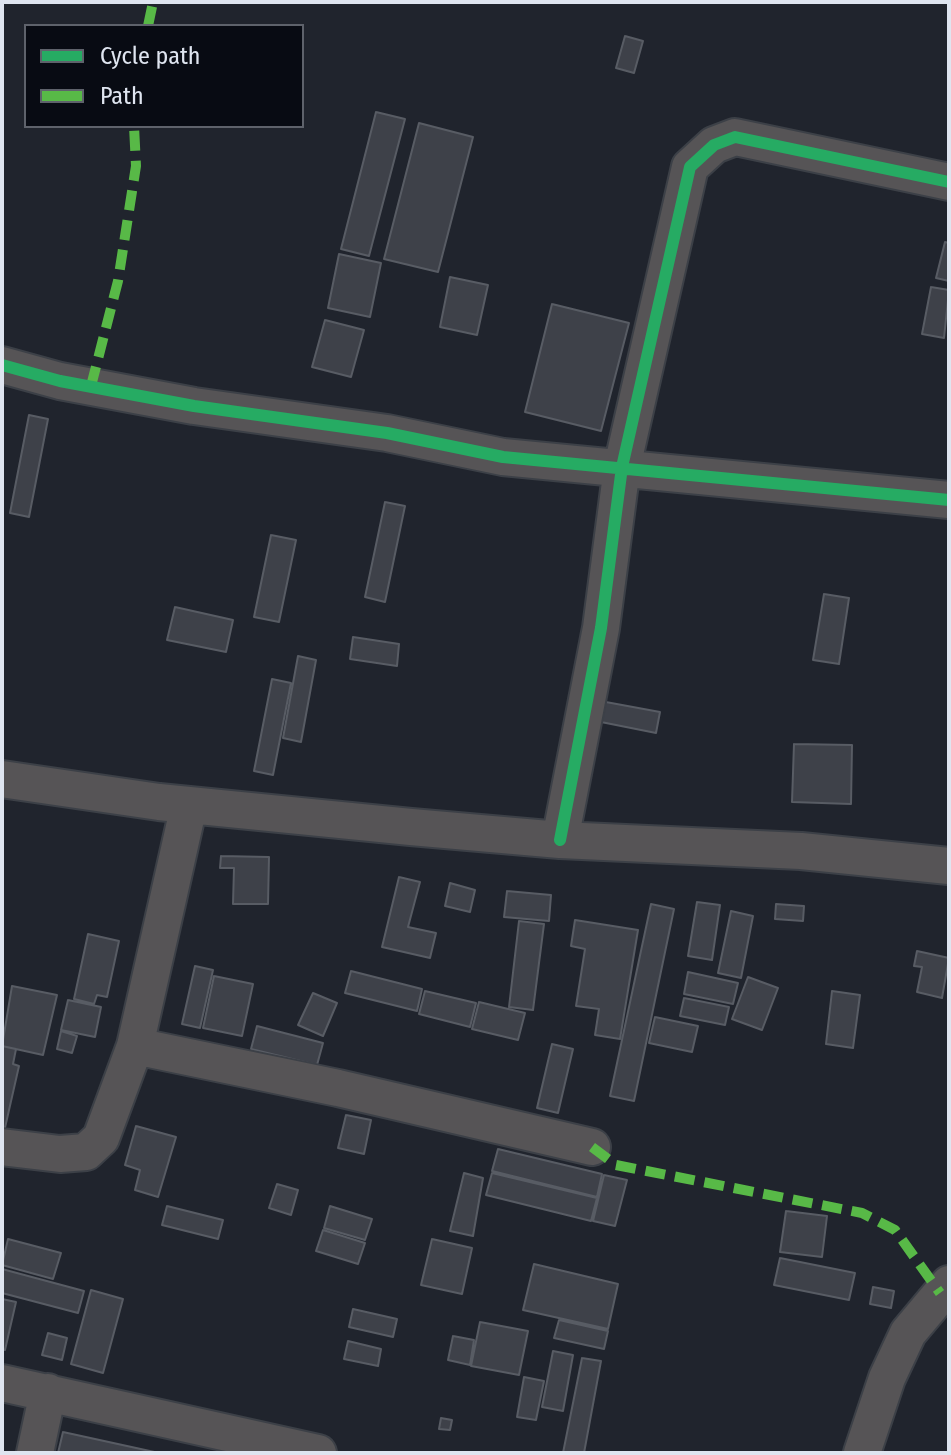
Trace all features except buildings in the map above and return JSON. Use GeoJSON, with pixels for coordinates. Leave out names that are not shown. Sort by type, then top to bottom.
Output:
{"type":"FeatureCollection","features":[{"type":"Feature","properties":{"kind":"street"},"geometry":{"type":"LineString","coordinates":[[560,840],[601,628],[622,467],[690,167],[714,145],[735,137],[949,182]]}},
{"type":"Feature","properties":{"kind":"street"},"geometry":{"type":"LineString","coordinates":[[2,365],[60,381],[194,406],[387,433],[503,457],[949,500]]}},
{"type":"Feature","properties":{"kind":"street"},"geometry":{"type":"LineString","coordinates":[[2,779],[189,805],[560,840],[801,851],[949,866]]}},
{"type":"Feature","properties":{"kind":"street"},"geometry":{"type":"LineString","coordinates":[[2,1147],[60,1154],[86,1152],[101,1138],[135,1046],[189,805]]}},
{"type":"Feature","properties":{"kind":"street"},"geometry":{"type":"LineString","coordinates":[[135,1046],[338,1088],[592,1147]]}},
{"type":"Feature","properties":{"kind":"street"},"geometry":{"type":"LineString","coordinates":[[862,1453],[887,1378],[908,1333],[949,1284]]}},
{"type":"Feature","properties":{"kind":"street"},"geometry":{"type":"LineString","coordinates":[[2,1383],[318,1453]]}},
{"type":"Feature","properties":{"kind":"street"},"geometry":{"type":"LineString","coordinates":[[35,1453],[48,1392]]}},
{"type":"Feature","properties":{"kind":"marked path"},"geometry":{"type":"LineString","coordinates":[[148,24],[153,2]]}},
{"type":"Feature","properties":{"kind":"marked path"},"geometry":{"type":"LineString","coordinates":[[91,386],[118,281],[136,166],[134,128]]}},
{"type":"Feature","properties":{"kind":"marked path"},"geometry":{"type":"LineString","coordinates":[[592,1147],[616,1165],[862,1213],[895,1230],[940,1293]]}},
{"type":"Feature","properties":{"kind":"cycle path"},"geometry":{"type":"LineString","coordinates":[[560,840],[601,628],[622,467],[690,167],[714,145],[735,137],[949,182]]}},
{"type":"Feature","properties":{"kind":"cycle path"},"geometry":{"type":"LineString","coordinates":[[2,365],[60,381],[194,406],[387,433],[503,457],[949,500]]}}]}
